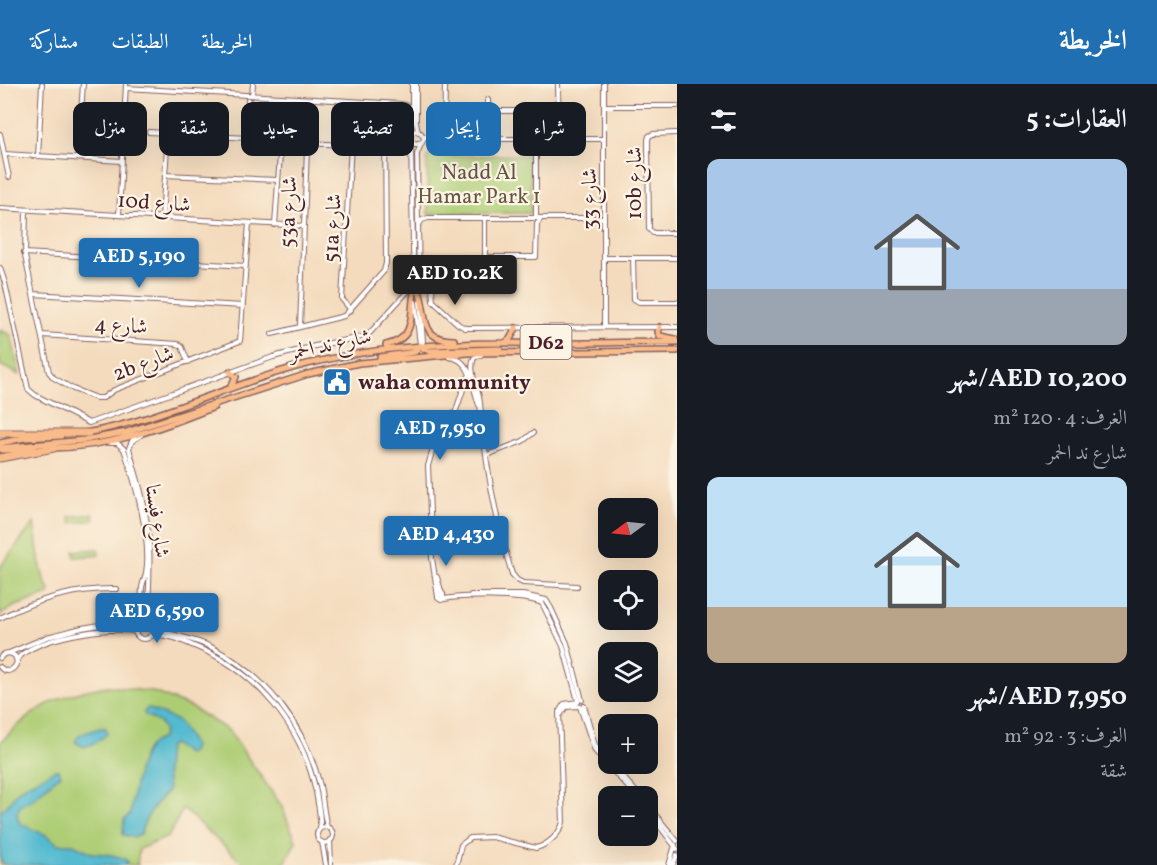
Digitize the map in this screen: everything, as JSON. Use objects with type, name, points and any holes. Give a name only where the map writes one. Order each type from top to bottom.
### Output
[{"type":"highway","points":[[0,433],[88,433]]},
{"type":"highway","points":[[0,452],[54,448]]},
{"type":"main road","points":[[416,291],[425,322],[432,334],[446,340],[485,342]]},
{"type":"main road","points":[[361,352],[396,343],[406,335],[411,324],[416,291]]},
{"type":"main road","points":[[660,327],[658,332],[660,336],[677,341]]},
{"type":"main road","points":[[507,328],[512,335]]},
{"type":"main road","points":[[504,343],[516,328]]},
{"type":"main road","points":[[531,328],[541,336],[564,342]]},
{"type":"main road","name":"شارع ند الحمر","points":[[0,441],[88,433],[148,418],[229,388],[300,366],[361,352],[420,345],[485,342],[677,341]]},
{"type":"main road","points":[[332,368],[412,352],[420,345],[429,351],[469,348],[574,352]]},
{"type":"main road","name":"شارع ند الحمر","points":[[0,452],[78,441],[154,425],[231,397],[332,368],[379,360],[503,352],[677,351]]},
{"type":"main road","points":[[229,388],[236,379],[230,372]]},
{"type":"main road","points":[[0,452],[95,445],[146,433],[190,417],[231,397]]},
{"type":"street","points":[[38,156],[42,84]]},
{"type":"street","points":[[78,158],[83,84]]},
{"type":"street","points":[[249,102],[253,84]]},
{"type":"street","points":[[412,102],[414,84]]},
{"type":"street","points":[[414,84],[416,121],[419,132],[424,136],[417,154],[416,291]]},
{"type":"street","points":[[444,102],[445,84]]},
{"type":"street","points":[[558,84],[558,102]]},
{"type":"street","name":"شارع 33","points":[[602,327],[604,84]]},
{"type":"street","points":[[118,215],[126,86],[364,102]]},
{"type":"street","points":[[408,102],[412,96]]},
{"type":"street","points":[[279,97],[279,102]]},
{"type":"street","points":[[604,106],[677,106]]},
{"type":"street","points":[[149,132],[159,133]]},
{"type":"street","points":[[414,133],[419,132]]},
{"type":"street","name":"10b شارع","points":[[677,133],[651,134],[648,138],[648,152],[649,229],[653,233],[677,233]]},
{"type":"street","points":[[0,134],[9,177]]},
{"type":"street","points":[[586,139],[604,139]]},
{"type":"street","points":[[414,144],[426,142]]},
{"type":"street","points":[[4,154],[122,161]]},
{"type":"street","points":[[162,218],[166,156]]},
{"type":"street","points":[[275,225],[280,156]]},
{"type":"street","name":"53a شارع","points":[[300,326],[306,156]]},
{"type":"street","name":"51a شارع","points":[[350,156],[342,299],[351,310]]},
{"type":"street","points":[[272,333],[342,317],[351,310],[384,271],[386,266],[385,156]]},
{"type":"street","points":[[411,156],[413,268],[423,341],[420,345]]},
{"type":"street","points":[[485,257],[536,257],[536,229],[539,218],[537,156]]},
{"type":"street","points":[[165,175],[278,180]]},
{"type":"street","name":"10d شارع","points":[[1,208],[303,226]]},
{"type":"street","points":[[418,208],[421,215],[428,218]]},
{"type":"street","points":[[26,210],[24,253],[42,335]]},
{"type":"street","points":[[418,226],[422,220],[428,218],[604,218]]},
{"type":"street","points":[[485,218],[485,279]]},
{"type":"street","points":[[529,218],[534,221],[536,229]]},
{"type":"street","points":[[33,294],[243,306],[249,223]]},
{"type":"street","points":[[24,253],[246,266]]},
{"type":"street","points":[[604,258],[677,258]]},
{"type":"street","points":[[633,258],[634,299],[639,303],[677,303]]},
{"type":"street","points":[[1,269],[28,389],[85,422],[93,423],[295,350],[369,334],[407,292],[413,268]]},
{"type":"street","points":[[432,288],[435,303],[460,326],[474,328],[677,327]]},
{"type":"street","name":"2b شارع","points":[[42,335],[48,370],[54,378],[75,390],[99,398],[114,390],[238,344],[242,335],[243,306]]},
{"type":"street","name":"شارع 4","points":[[42,335],[177,344],[182,347],[188,362]]},
{"type":"street","points":[[442,596],[431,547],[429,461],[432,452],[450,428],[476,356],[503,352]]},
{"type":"street","points":[[437,355],[459,359],[471,375],[480,408],[496,519],[513,576],[523,583],[577,586]]},
{"type":"street","name":"شارع فيستا","points":[[82,628],[126,621],[135,617],[140,610],[146,573],[144,529],[129,445],[146,433]]},
{"type":"street","points":[[487,455],[523,441],[533,433]]},
{"type":"street","name":"شارع فيستا","points":[[95,445],[116,443],[122,446],[133,471],[145,510],[150,549],[148,614],[151,625]]},
{"type":"street","points":[[0,618],[54,596],[87,590],[117,589]]},
{"type":"street","points":[[442,596],[523,595],[543,599],[551,608],[570,659],[580,704],[595,751],[628,786]]},
{"type":"street","points":[[442,596],[512,597],[538,600],[546,606],[570,659]]},
{"type":"street","points":[[0,658],[56,634],[82,628],[137,624],[144,621],[222,653],[249,672],[273,695],[293,722],[308,751],[319,782],[327,827],[333,834],[330,840],[332,865]]},
{"type":"street","points":[[136,632],[137,624]]},
{"type":"street","points":[[150,636],[151,625]]},
{"type":"street","points":[[0,666],[2,671],[13,670],[17,660],[25,652],[77,634],[113,630],[136,632],[142,638],[162,635],[220,658],[244,674],[272,701],[294,733],[307,761],[316,794],[321,828],[317,834],[322,842],[326,865]]},
{"type":"street","points":[[0,651],[15,656],[17,660]]},
{"type":"street","points":[[456,865],[461,845],[470,838],[492,837],[536,848],[542,847],[561,830],[563,818],[559,712],[561,706],[567,702],[580,704]]},
{"type":"street","points":[[580,704],[598,749]]},
{"type":"street","points":[[619,774],[630,786]]},
{"type":"street","points":[[658,820],[676,844],[671,865]]},
{"type":"street","points":[[658,823],[676,844]]},
{"type":"street","points":[[321,828],[327,827]]},
{"type":"street","points":[[322,842],[330,840]]},
{"type":"street","points":[[671,865],[677,855]]},
{"type":"green space","name":"Nadd Al Hamar Park 1","points":[[427,156],[531,156],[531,213],[428,214]]},
{"type":"green space","points":[[0,330],[11,335],[20,375],[0,365]]},
{"type":"green space","points":[[93,514],[94,520],[71,523],[70,517]]},
{"type":"green space","points":[[34,523],[41,568],[50,590],[49,594],[13,607],[0,615],[0,567]]},
{"type":"green space","points":[[98,549],[99,555],[75,557],[74,551]]},
{"type":"green space","points":[[108,686],[153,692],[191,707],[229,731],[281,805],[296,841],[285,863],[245,865],[183,809],[168,837],[139,849],[137,864],[139,865],[0,865],[0,743],[24,720],[48,704],[75,693]]},
{"type":"water","points":[[148,708],[178,721],[194,746],[192,752],[187,754],[172,744],[168,747],[166,772],[168,791],[151,811],[141,835],[134,837],[123,835],[124,820],[130,814],[137,775],[144,755],[148,747],[162,738],[164,730],[160,723],[145,715],[144,712]]},
{"type":"water","points":[[106,728],[107,734],[95,743],[84,747],[75,742],[79,735]]},
{"type":"water","points":[[54,770],[59,770],[61,775],[19,808],[17,816],[21,824],[46,835],[58,844],[73,844],[92,853],[123,858],[128,862],[124,865],[7,865],[0,860],[0,810],[8,805],[20,789]]},
{"type":"place","name":"waha community","points":[[337,382]]}]
